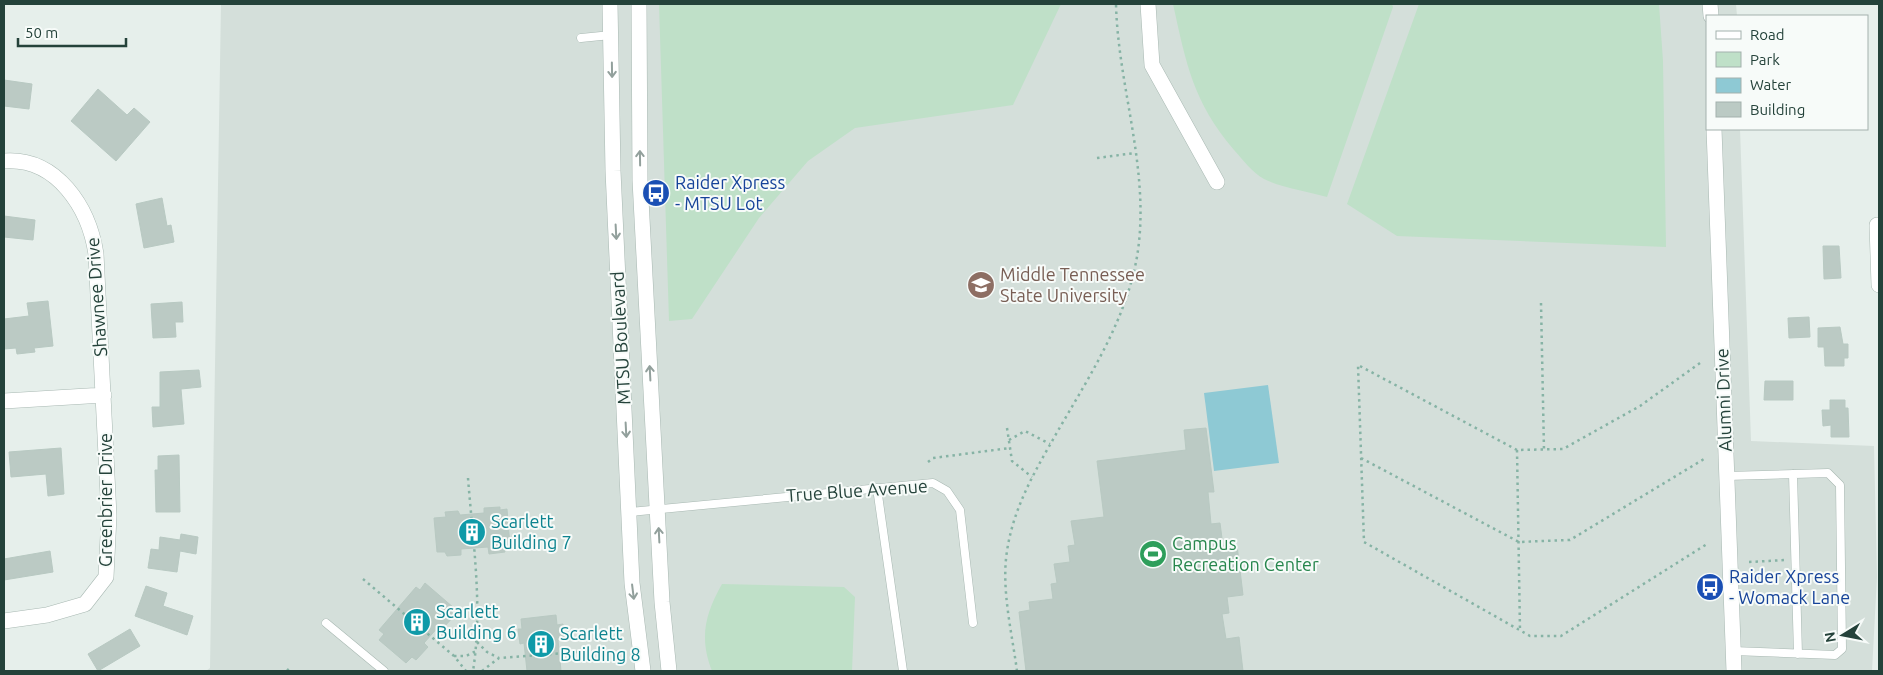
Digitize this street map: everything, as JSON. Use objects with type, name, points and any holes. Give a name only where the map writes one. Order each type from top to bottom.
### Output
[{"type":"street","name":"MTSU Boulevard","points":[[610,4],[613,171],[632,583],[643,671]]},
{"type":"street","name":"MTSU Boulevard","points":[[639,4],[640,180],[657,509],[669,671]]},
{"type":"street","points":[[1148,4],[1152,65],[1217,182]]},
{"type":"street","name":"Alumni Drive","points":[[1714,130],[1734,671]]},
{"type":"street","name":"Shawnee Drive","points":[[4,161],[30,163],[44,170],[63,184],[78,200],[86,214],[93,232],[96,254],[104,395]]},
{"type":"street","points":[[1877,225],[1879,285]]},
{"type":"street","points":[[4,401],[104,395]]},
{"type":"street","name":"Greenbrier Drive","points":[[4,621],[47,615],[85,604],[106,577],[109,516],[104,395]]},
{"type":"lane","points":[[581,38],[611,35]]},
{"type":"lane","points":[[1727,476],[1828,473],[1840,485],[1842,649],[1835,655],[1733,651]]},
{"type":"lane","points":[[1793,474],[1798,654]]},
{"type":"lane","name":"True Blue Avenue","points":[[630,512],[933,483],[946,491],[960,510],[973,623]]},
{"type":"lane","points":[[877,488],[903,671]]},
{"type":"lane","points":[[326,622],[384,671]]},
{"type":"path","points":[[1017,671],[1007,588],[1007,553],[1014,519],[1032,477],[1109,342],[1126,304],[1136,264],[1141,220],[1135,153],[1116,4]]},
{"type":"path","points":[[1097,158],[1135,153]]},
{"type":"path","points":[[1541,303],[1544,450]]},
{"type":"path","points":[[1700,363],[1640,406],[1564,449],[1544,450],[1517,450],[1358,365],[1364,542],[1530,636],[1561,636],[1707,544]]},
{"type":"path","points":[[1007,428],[1012,461],[1032,477]]},
{"type":"path","points":[[1009,440],[1025,430],[1050,444]]},
{"type":"path","points":[[928,462],[933,458],[1010,448]]},
{"type":"path","points":[[1517,450],[1520,631]]},
{"type":"path","points":[[1361,458],[1519,542],[1570,540],[1704,458]]},
{"type":"path","points":[[468,478],[478,594],[477,642],[473,671]]},
{"type":"path","points":[[1749,562],[1796,560]]},
{"type":"path","points":[[363,579],[454,656],[466,671]]},
{"type":"path","points":[[477,642],[486,652],[499,658],[605,650]]},
{"type":"path","points":[[454,656],[466,656],[476,651]]},
{"type":"path","points":[[482,671],[499,658]]},
{"type":"shaded area","name":"Middle Tennessee State University","points":[[221,4],[1736,4],[1737,15],[1706,15],[1706,130],[1740,130],[1751,441],[1874,446],[1877,577],[1872,671],[206,671],[210,668]]},
{"type":"green space","points":[[659,4],[1061,4],[1013,105],[855,128],[808,161],[759,218],[692,319],[669,321]]},
{"type":"green space","points":[[1173,4],[1392,4],[1393,7],[1327,197],[1264,179],[1234,150],[1220,132],[1200,98],[1187,63]]},
{"type":"green space","points":[[1419,4],[1659,4],[1663,61],[1666,247],[1397,236],[1347,204]]},
{"type":"green space","points":[[722,584],[844,587],[855,597],[852,671],[712,671],[706,648],[706,626],[711,606]]},
{"type":"water","points":[[1268,385],[1279,463],[1214,471],[1204,393]]},
{"type":"building","points":[[4,80],[32,84],[29,109],[4,106]]},
{"type":"building","points":[[98,89],[127,115],[134,108],[150,122],[116,161],[71,121]]},
{"type":"building","points":[[162,198],[167,226],[171,225],[174,242],[144,248],[136,204]]},
{"type":"building","points":[[4,216],[35,220],[33,240],[4,237]]},
{"type":"building","points":[[1823,246],[1839,246],[1841,278],[1824,279]]},
{"type":"building","points":[[48,301],[53,346],[34,348],[35,352],[17,354],[16,348],[4,349],[4,319],[29,316],[27,303]]},
{"type":"building","points":[[182,302],[183,322],[175,322],[176,337],[153,338],[151,304]]},
{"type":"building","points":[[1809,317],[1810,337],[1789,338],[1788,318]]},
{"type":"building","points":[[1840,327],[1843,344],[1848,344],[1848,358],[1844,358],[1844,366],[1825,366],[1824,347],[1818,347],[1818,328]]},
{"type":"building","points":[[199,370],[201,387],[181,389],[184,424],[153,427],[152,407],[160,407],[160,372]]},
{"type":"building","points":[[1765,381],[1793,381],[1793,400],[1764,400]]},
{"type":"building","points":[[1830,400],[1845,400],[1845,408],[1848,408],[1849,437],[1831,437],[1831,425],[1823,426],[1822,410],[1830,410]]},
{"type":"building","name":"Campus Recreation Center","points":[[1206,428],[1214,492],[1208,492],[1211,524],[1220,523],[1223,546],[1237,545],[1243,595],[1227,597],[1229,613],[1222,614],[1226,639],[1239,637],[1243,671],[1026,671],[1019,612],[1030,610],[1029,602],[1053,599],[1051,584],[1057,583],[1054,564],[1070,562],[1068,546],[1075,545],[1071,521],[1104,517],[1097,461],[1186,450],[1184,430]]},
{"type":"building","points":[[61,448],[64,494],[48,496],[46,474],[11,477],[9,452]]},
{"type":"building","points":[[179,455],[180,512],[156,512],[155,470],[158,470],[158,456]]},
{"type":"building","name":"Scarlett Building 7","points":[[500,507],[500,510],[507,509],[510,546],[504,547],[505,552],[489,554],[488,547],[461,549],[461,555],[447,556],[445,552],[437,552],[434,518],[446,517],[445,512],[458,511],[460,515],[484,513],[484,508]]},
{"type":"building","points":[[181,534],[198,537],[196,554],[180,551],[177,572],[148,568],[151,549],[159,550],[160,537],[180,540]]},
{"type":"building","points":[[50,551],[53,572],[4,580],[4,559]]},
{"type":"building","name":"Scarlett Building 6","points":[[425,583],[454,608],[450,611],[455,615],[443,628],[440,625],[424,643],[428,647],[416,660],[412,657],[406,663],[379,640],[384,634],[379,630],[416,587],[420,590]]},
{"type":"building","points":[[146,586],[167,593],[163,606],[193,616],[187,635],[135,616]]},
{"type":"building","name":"Scarlett Building 8","points":[[556,615],[557,625],[563,624],[564,639],[558,640],[561,671],[527,671],[524,643],[520,644],[518,629],[522,629],[521,619]]},
{"type":"building","points":[[130,629],[140,646],[98,671],[88,654]]},
{"type":"place","name":"Raider Xpress - MTSU Lot","points":[[656,193]]},
{"type":"place","name":"Middle Tennessee State University","points":[[981,285]]},
{"type":"place","name":"Scarlett Building 7","points":[[472,532]]},
{"type":"place","name":"Campus Recreation Center","points":[[1153,554]]},
{"type":"place","name":"Raider Xpress - Womack Lane","points":[[1710,587]]},
{"type":"place","name":"Scarlett Building 6","points":[[417,622]]},
{"type":"place","name":"Scarlett Building 8","points":[[541,644]]}]
